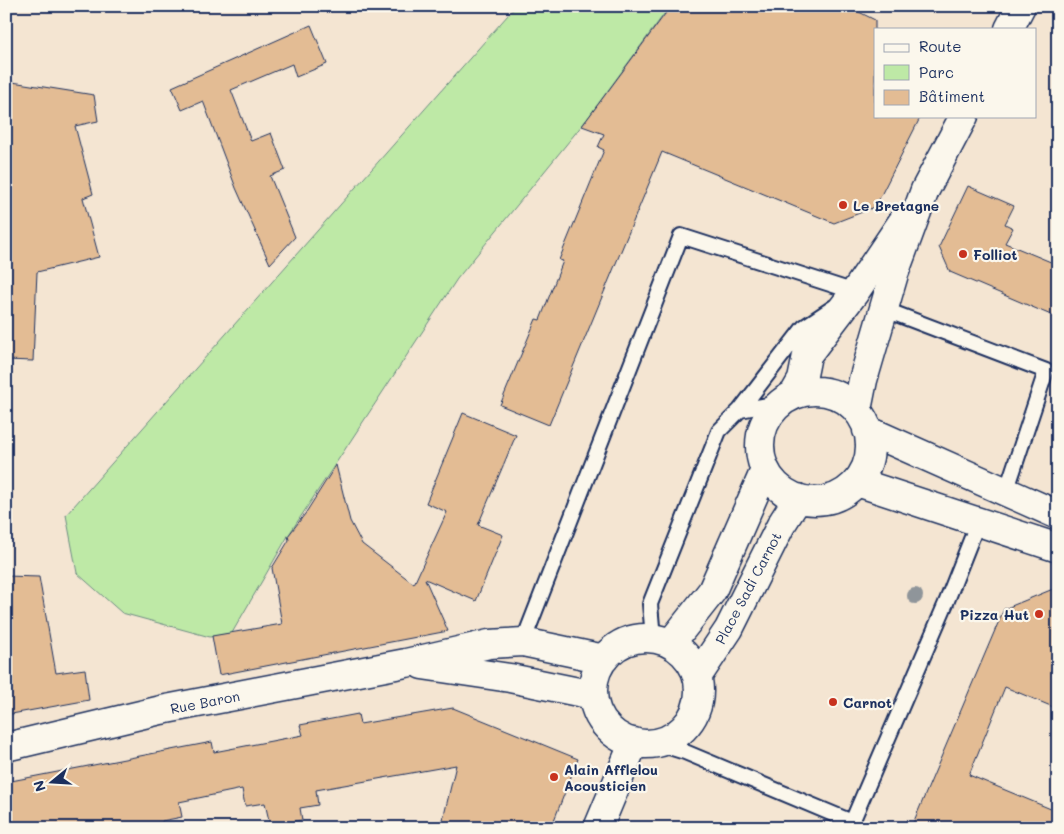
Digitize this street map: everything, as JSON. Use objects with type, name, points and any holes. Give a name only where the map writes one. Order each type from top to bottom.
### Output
[{"type":"main road","points":[[1010,28],[1021,6]]},
{"type":"main road","points":[[887,265],[886,310],[863,380],[862,420],[870,448],[866,466],[856,482],[844,492],[829,499],[814,501],[798,498],[784,492],[773,482],[765,470],[760,452],[760,434],[767,417],[802,380],[807,355],[855,292],[887,265],[963,118]]},
{"type":"main road","points":[[786,399],[811,390],[828,392],[844,398],[862,420],[1006,492],[1058,515]]},
{"type":"main road","points":[[662,641],[712,592],[765,470]]},
{"type":"main road","points":[[856,482],[1058,548]]},
{"type":"main road","name":"Place Sadi Carnot","points":[[698,677],[729,629],[781,525],[798,498]]},
{"type":"main road","points":[[639,638],[662,641],[682,652],[692,664],[698,677],[699,695],[695,712],[686,726],[673,737],[645,743],[619,736],[606,725],[597,711],[593,695],[595,676],[604,658],[614,648],[639,638]]},
{"type":"main road","name":"Rue Baron","points":[[6,747],[161,710],[406,663],[489,644],[523,642],[604,658]]},
{"type":"main road","name":"Rue Baron","points":[[406,663],[510,678],[593,695]]},
{"type":"main road","points":[[598,828],[645,743]]},
{"type":"lane","points":[[523,642],[681,236],[855,292]]},
{"type":"lane","points":[[662,641],[650,604],[719,432],[740,410],[804,328],[855,292]]},
{"type":"lane","points":[[886,310],[1046,371],[1006,492]]},
{"type":"lane","points":[[740,410],[786,399]]},
{"type":"lane","points":[[645,743],[685,752],[852,822],[946,603],[978,522]]},
{"type":"green space","points":[[516,6],[670,6],[587,119],[457,279],[288,536],[232,633],[210,637],[122,613],[77,573],[66,515]]},
{"type":"building","points":[[671,6],[847,6],[875,20],[874,118],[920,118],[875,207],[834,223],[662,152],[549,425],[500,405],[536,319],[540,320],[563,261],[559,260],[604,150],[598,147],[604,134],[582,126]]},
{"type":"building","points":[[311,25],[327,64],[296,77],[292,64],[231,90],[251,141],[271,133],[285,170],[270,176],[295,237],[270,264],[236,188],[203,101],[182,110],[172,87]]},
{"type":"building","points":[[6,81],[94,95],[98,121],[75,126],[93,194],[83,198],[99,257],[37,272],[33,361],[6,360]]},
{"type":"building","points":[[968,186],[1014,206],[1005,224],[1013,228],[1005,243],[1058,265],[1058,318],[950,272],[939,247]]},
{"type":"building","points":[[463,413],[516,435],[478,525],[503,535],[476,601],[425,579],[448,631],[219,675],[212,636],[282,624],[272,568],[289,540],[288,536],[305,514],[336,465],[350,521],[362,544],[414,584],[447,512],[426,503]]},
{"type":"building","points":[[6,576],[39,577],[56,673],[85,669],[89,700],[6,715]]},
{"type":"building","points":[[1058,587],[1058,653],[1051,671],[1058,673],[1058,709],[1005,687],[969,775],[1058,812],[1058,828],[911,828],[1004,609]]},
{"type":"building","points":[[453,708],[578,759],[551,828],[441,828],[456,765],[316,790],[318,805],[300,808],[302,820],[270,825],[265,803],[245,806],[242,789],[179,802],[182,817],[162,821],[163,828],[6,828],[6,782],[212,742],[214,752],[303,735],[300,725],[358,714],[360,724]]},
{"type":"place","name":"Le Bretagne","points":[[843,205]]},
{"type":"place","name":"Folliot","points":[[963,254]]},
{"type":"place","name":"Pizza Hut","points":[[1039,614]]},
{"type":"place","name":"Carnot","points":[[833,702]]},
{"type":"place","name":"Alain Afflelou Acousticien","points":[[554,777]]}]
